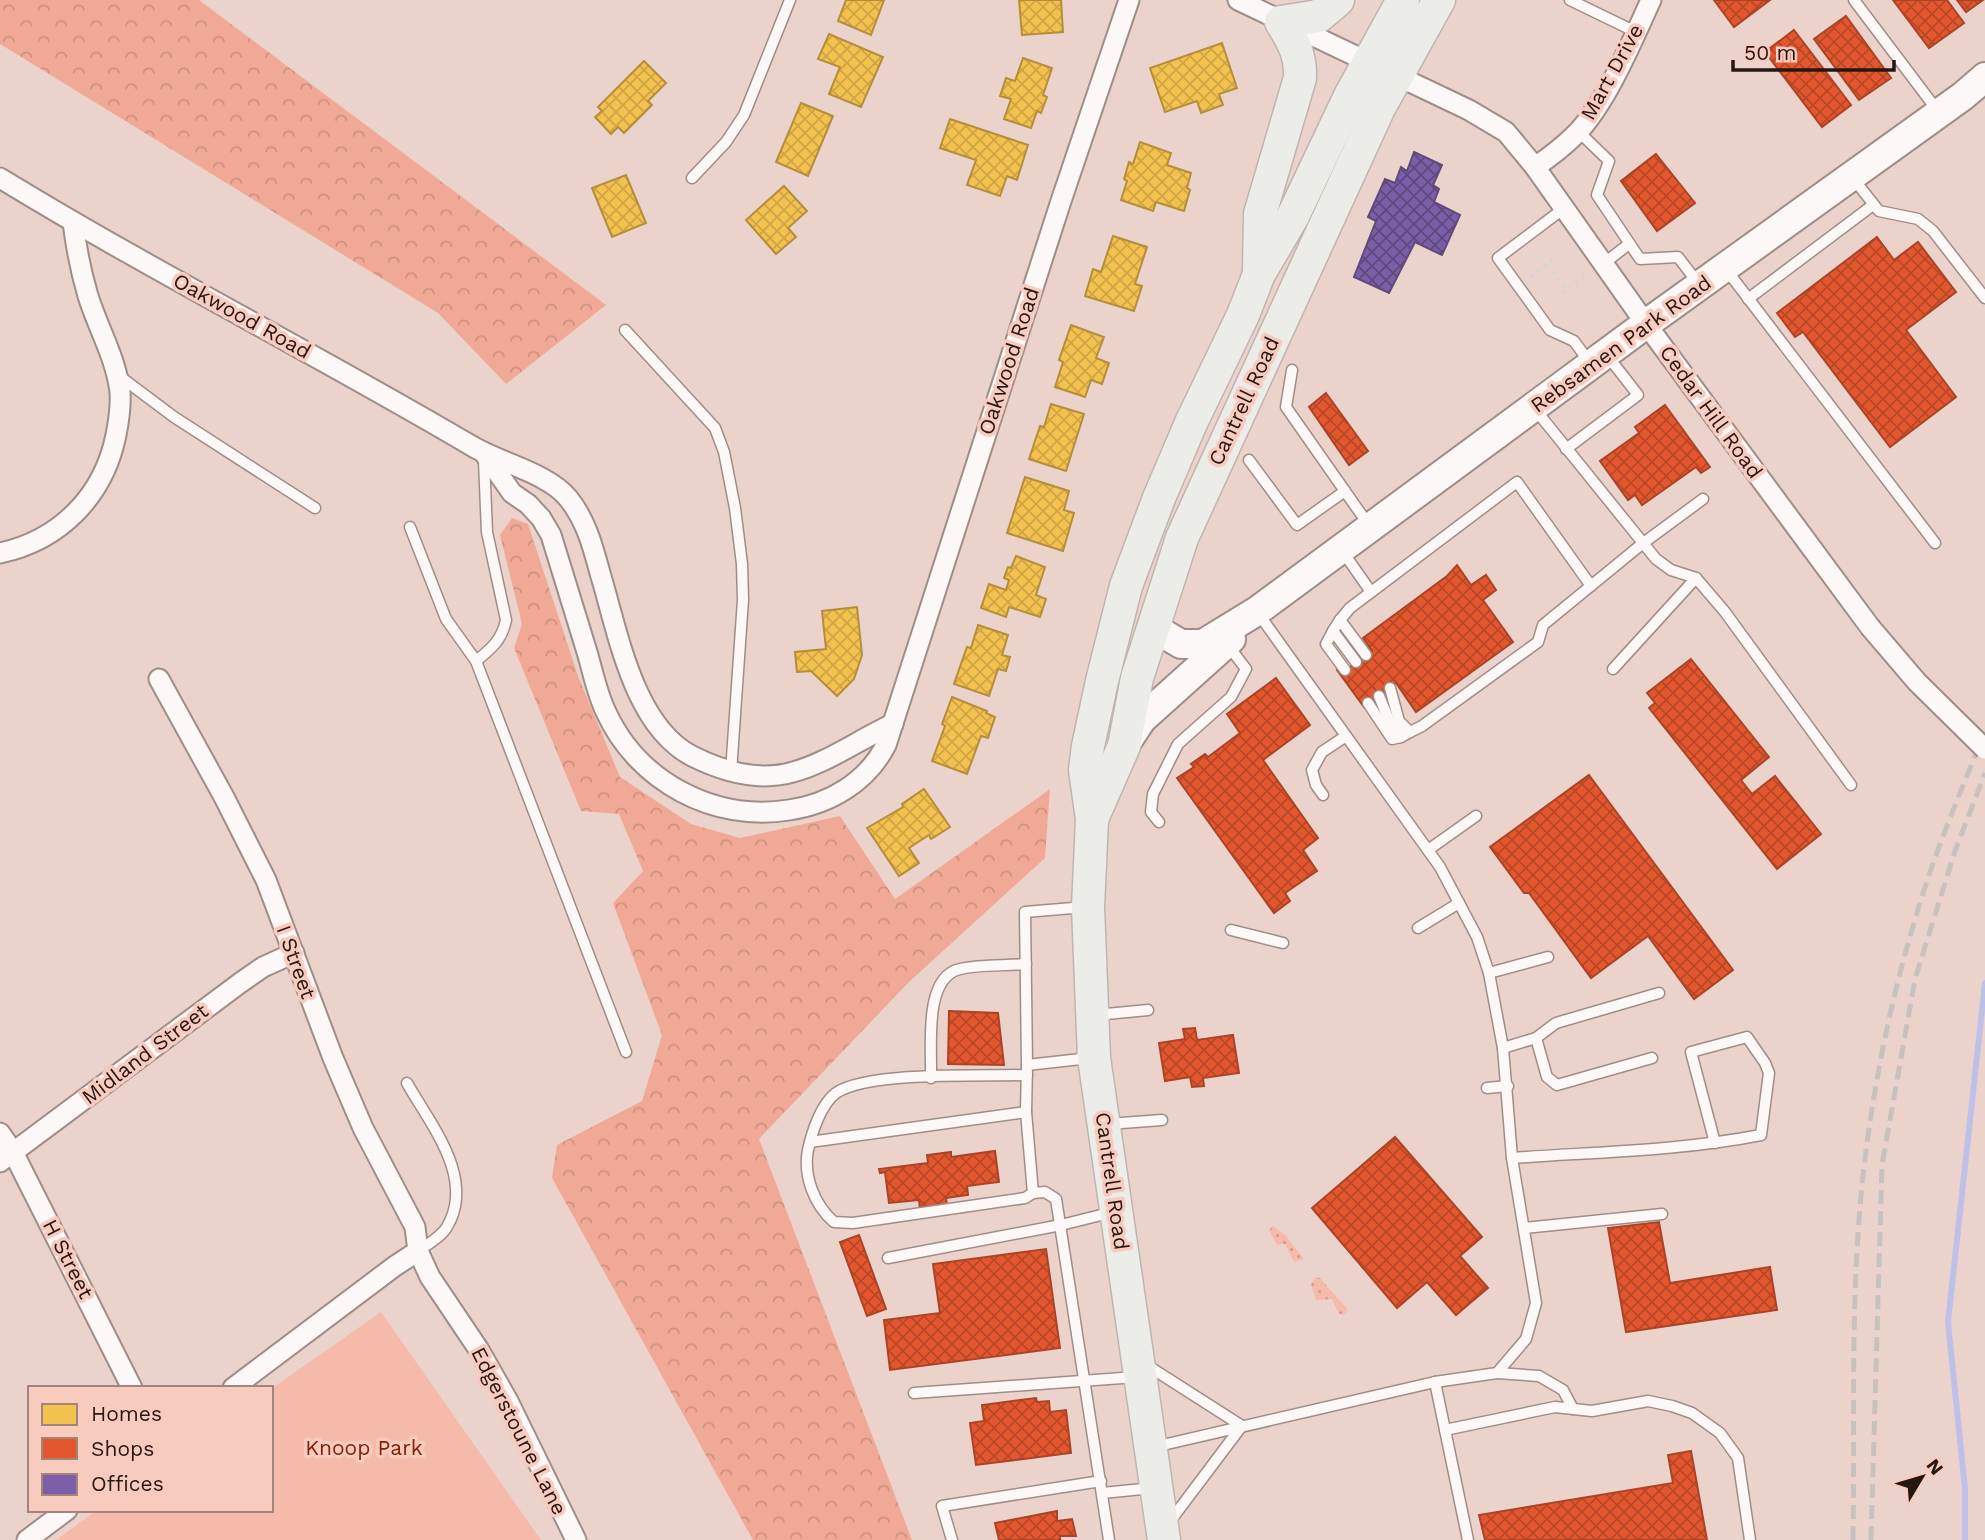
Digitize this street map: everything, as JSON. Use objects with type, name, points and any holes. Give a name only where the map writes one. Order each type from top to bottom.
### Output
[{"type":"main road","points":[[1259,274],[1260,214],[1300,78],[1301,62],[1297,48],[1281,22],[1319,16],[1338,0]]},
{"type":"main road","name":"Cantrell Road","points":[[1163,1536],[1094,1058],[1088,907],[1092,819],[1085,770],[1088,746],[1126,586],[1143,536],[1259,274],[1293,216],[1350,96],[1403,0]]},
{"type":"main road","name":"Cantrell Road","points":[[1092,819],[1124,746],[1137,678],[1182,538],[1373,121],[1439,0]]},
{"type":"street","name":"Oakwood Road","points":[[484,453],[512,493],[528,504],[541,518],[551,535],[605,710],[629,749],[643,764],[671,787],[694,799],[719,807],[759,813],[799,808],[824,801],[847,789],[867,774],[881,755],[893,724],[1052,227],[1129,0]]},
{"type":"street","name":"Cedar Hill Road","points":[[1238,0],[1398,75],[1469,110],[1506,132],[1535,167],[1602,264],[1870,626],[1917,682],[1985,749]]},
{"type":"street","name":"Mart Drive","points":[[1535,167],[1578,131],[1617,72],[1651,0]]},
{"type":"street","name":"Rebsamen Park Road","points":[[1152,627],[1181,644],[1203,644],[1257,611],[1646,324],[1940,113],[1985,77]]},
{"type":"street","name":"Oakwood Road","points":[[0,178],[73,222],[396,401],[484,453],[542,479],[568,497],[591,542],[636,685],[653,720],[668,738],[687,753],[730,772],[749,775],[793,772],[893,724]]},
{"type":"street","points":[[0,553],[28,545],[75,514],[88,501],[102,479],[112,453],[120,412],[116,373],[88,297],[76,250],[73,222]]},
{"type":"street","name":"Rebsamen Park Road","points":[[1124,746],[1142,719],[1227,643],[1257,611]]},
{"type":"street","name":"I Street","points":[[159,679],[266,880],[304,986],[363,1128],[415,1227],[418,1251]]},
{"type":"street","name":"Midland Street","points":[[6,1157],[240,983],[263,967],[294,953]]},
{"type":"street","name":"H Street","points":[[0,1133],[6,1157],[131,1386]]},
{"type":"street","points":[[236,1386],[418,1251]]},
{"type":"street","name":"Edgerstoune Lane","points":[[418,1251],[430,1277],[479,1350],[508,1401],[576,1540]]},
{"type":"street","points":[[27,1540],[64,1512]]},
{"type":"lane","points":[[692,178],[726,142],[744,116],[790,0]]},
{"type":"lane","points":[[1570,0],[1636,32]]},
{"type":"lane","points":[[1854,0],[1940,113]]},
{"type":"lane","points":[[1578,131],[1609,161],[1597,195],[1640,259],[1678,257],[1701,287]]},
{"type":"lane","points":[[1851,177],[1879,211],[1918,219],[1933,231],[1985,298]]},
{"type":"lane","points":[[1748,299],[1873,205]]},
{"type":"lane","points":[[1563,209],[1498,258],[1550,330],[1574,341],[1599,359],[1638,395],[1566,449]]},
{"type":"lane","points":[[1602,264],[1629,244]]},
{"type":"lane","points":[[1724,268],[1934,543]]},
{"type":"lane","points":[[625,330],[715,428],[724,452],[735,508],[742,564],[743,600],[730,772]]},
{"type":"lane","points":[[1292,370],[1286,407],[1371,527]]},
{"type":"lane","points":[[116,373],[173,417],[314,508]]},
{"type":"lane","points":[[1534,407],[1642,544],[1656,559],[1671,569],[1696,578],[1725,612],[1851,785]]},
{"type":"lane","points":[[476,661],[496,645],[506,620],[487,532],[484,453]]},
{"type":"lane","points":[[1249,460],[1297,525],[1345,491]]},
{"type":"lane","points":[[1345,670],[1326,643],[1350,608],[1517,481],[1591,586]]},
{"type":"lane","points":[[1368,703],[1392,739],[1422,726],[1538,642],[1543,625],[1642,544],[1703,499]]},
{"type":"lane","points":[[410,527],[446,619],[476,661],[626,1052]]},
{"type":"lane","points":[[1341,549],[1371,592]]},
{"type":"lane","points":[[1613,669],[1696,578]]},
{"type":"lane","points":[[1257,611],[1440,867],[1477,937],[1489,973],[1508,1086],[1512,1158],[1536,1303],[1526,1339],[1497,1373]]},
{"type":"lane","points":[[1340,620],[1366,655]]},
{"type":"lane","points":[[1333,631],[1356,662]]},
{"type":"lane","points":[[1159,822],[1151,812],[1153,794],[1178,744],[1231,697],[1246,669],[1227,643]]},
{"type":"lane","points":[[1390,688],[1399,721],[1406,734]]},
{"type":"lane","points":[[1378,696],[1391,725],[1406,734]]},
{"type":"lane","points":[[1323,795],[1316,785],[1312,770],[1322,752],[1346,736]]},
{"type":"lane","points":[[1428,850],[1476,816]]},
{"type":"lane","points":[[1418,928],[1459,903]]},
{"type":"lane","points":[[1033,1193],[1026,1112],[1025,912],[1088,907]]},
{"type":"lane","points":[[1231,930],[1283,943]]},
{"type":"lane","points":[[1489,973],[1548,957]]},
{"type":"lane","points":[[931,1078],[935,991],[944,978],[960,969],[1026,964]]},
{"type":"lane","points":[[1503,1048],[1536,1038],[1556,1023],[1659,993]]},
{"type":"lane","points":[[1092,1015],[1148,1010]]},
{"type":"lane","points":[[1512,1158],[1676,1148],[1715,1143],[1761,1135],[1769,1073],[1747,1037],[1691,1052],[1715,1143]]},
{"type":"lane","points":[[1536,1038],[1547,1077],[1557,1085],[1652,1058]]},
{"type":"lane","points":[[1094,1058],[1027,1070],[863,1082],[845,1088],[834,1095],[822,1112],[805,1164],[808,1179],[821,1207],[834,1222],[853,1223],[1012,1200],[1025,1198],[1033,1193],[1045,1192],[1056,1199],[1109,1540]]},
{"type":"lane","points":[[407,1083],[451,1161],[456,1186],[454,1209],[447,1228],[418,1251]]},
{"type":"lane","points":[[1487,1088],[1508,1086]]},
{"type":"lane","points":[[810,1142],[1026,1112]]},
{"type":"lane","points":[[1104,1124],[1162,1120]]},
{"type":"lane","points":[[888,1258],[1061,1225],[1116,1211]]},
{"type":"lane","points":[[1524,1228],[1662,1214]]},
{"type":"lane","points":[[914,1393],[1083,1379],[1139,1368],[1242,1426]]},
{"type":"lane","points":[[1150,1448],[1435,1382],[1497,1373],[1539,1376],[1563,1390],[1573,1409]]},
{"type":"lane","points":[[1435,1382],[1468,1540]]},
{"type":"lane","points":[[1445,1430],[1555,1407],[1592,1411],[1648,1401],[1692,1413],[1720,1433],[1738,1458],[1750,1540]]},
{"type":"lane","points":[[1163,1536],[1242,1426]]},
{"type":"lane","points":[[951,1540],[942,1506],[1101,1480]]},
{"type":"lane","points":[[1102,1493],[1157,1487]]},
{"type":"path","points":[[1518,285],[1553,259]]},
{"type":"path","points":[[1547,264],[1567,290]]},
{"type":"path","points":[[1562,294],[1602,264]]},
{"type":"green space","points":[[0,0],[199,0],[606,305],[506,384],[438,313],[0,44]]},
{"type":"green space","points":[[512,518],[528,524],[578,676],[620,777],[691,824],[740,838],[840,816],[895,899],[1050,789],[1045,858],[909,982],[759,1139],[912,1540],[753,1540],[552,1178],[557,1145],[642,1101],[662,1035],[613,903],[643,871],[619,814],[581,811],[514,648],[522,624],[500,535]]},
{"type":"green space","points":[[1273,1226],[1285,1235],[1304,1259],[1294,1262],[1285,1244],[1277,1245],[1269,1230]]},
{"type":"green space","points":[[1316,1277],[1320,1278],[1348,1310],[1343,1315],[1339,1314],[1332,1299],[1316,1300],[1311,1284]]},
{"type":"green space","name":"Knoop Park","points":[[381,1312],[541,1540],[56,1540],[94,1512],[273,1512],[273,1388]]},
{"type":"building: Homes","points":[[846,0],[884,0],[871,35],[838,21]]},
{"type":"building: Homes","points":[[1019,0],[1061,0],[1063,32],[1022,35]]},
{"type":"building: Homes","points":[[829,34],[883,57],[861,107],[829,94],[840,67],[818,59]]},
{"type":"building: Homes","points":[[1222,43],[1237,88],[1219,94],[1223,105],[1201,113],[1197,101],[1165,112],[1150,68]]},
{"type":"building: Homes","points":[[1023,58],[1052,68],[1043,95],[1047,97],[1041,113],[1037,111],[1031,128],[1004,119],[1011,99],[1000,96],[1006,78],[1015,81]]},
{"type":"building: Homes","points":[[644,61],[666,83],[648,101],[652,105],[624,133],[618,127],[611,134],[595,117],[602,111],[598,107]]},
{"type":"building: Homes","points":[[801,103],[833,116],[808,176],[776,162]]},
{"type":"building: Homes","points":[[950,119],[1028,145],[1017,180],[1007,176],[1000,196],[967,185],[976,160],[940,148]]},
{"type":"building: Homes","points":[[1140,142],[1171,153],[1167,165],[1191,173],[1184,211],[1156,202],[1153,211],[1121,200],[1129,162],[1133,164]]},
{"type":"building: Homes","points":[[626,175],[646,223],[612,237],[592,188]]},
{"type":"building: Homes","points":[[784,186],[807,211],[788,228],[796,237],[776,254],[746,220]]},
{"type":"building: Homes","points":[[1113,236],[1147,247],[1135,284],[1142,286],[1134,311],[1085,296],[1093,269],[1101,272]]},
{"type":"building: Homes","points":[[1071,325],[1104,337],[1096,358],[1109,363],[1102,384],[1091,380],[1085,397],[1055,387],[1063,362],[1059,360]]},
{"type":"building: Homes","points":[[1051,404],[1084,414],[1066,471],[1029,459]]},
{"type":"building: Homes","points":[[1025,477],[1069,491],[1064,510],[1074,513],[1063,551],[1007,533]]},
{"type":"building: Homes","points":[[1016,556],[1045,567],[1036,595],[1046,599],[1040,617],[1009,607],[1006,617],[981,608],[989,584],[1006,590],[1009,580],[1004,578]]},
{"type":"building: Homes","points":[[857,607],[862,655],[854,679],[837,696],[811,671],[797,672],[795,652],[826,649],[822,611]]},
{"type":"building: Homes","points":[[978,625],[1008,635],[1002,655],[1010,657],[1006,671],[998,669],[989,696],[954,684],[967,647],[971,648]]},
{"type":"building: Homes","points":[[952,697],[995,717],[988,738],[981,736],[967,774],[932,761]]},
{"type":"building: Homes","points":[[924,789],[950,827],[931,839],[929,835],[909,848],[919,863],[899,876],[867,828],[903,807],[902,804]]},
{"type":"building: Shops","points":[[1714,0],[1770,0],[1734,27]]},
{"type":"building: Shops","points":[[1893,0],[1947,0],[1964,23],[1929,48]]},
{"type":"building: Shops","points":[[1957,0],[1983,0],[1966,12]]},
{"type":"building: Shops","points":[[1846,16],[1891,78],[1859,100],[1814,39]]},
{"type":"building: Shops","points":[[1794,30],[1851,105],[1822,127],[1765,52]]},
{"type":"building: Shops","points":[[1656,154],[1695,203],[1657,231],[1621,181]]},
{"type":"building: Shops","points":[[1877,237],[1894,260],[1918,242],[1956,292],[1906,330],[1956,397],[1890,447],[1803,332],[1795,337],[1777,313]]},
{"type":"building: Shops","points":[[1326,393],[1368,451],[1349,465],[1309,407]]},
{"type":"building: Shops","points":[[1665,405],[1710,467],[1701,473],[1696,467],[1642,505],[1635,495],[1628,500],[1600,461],[1639,433],[1635,427]]},
{"type":"building: Shops","points":[[1457,565],[1471,585],[1486,575],[1496,590],[1483,600],[1513,642],[1416,712],[1396,683],[1364,707],[1337,670],[1341,667],[1344,671],[1372,651],[1363,638],[1447,576]]},
{"type":"building: Shops","points":[[1691,659],[1769,757],[1741,780],[1752,794],[1775,776],[1821,834],[1777,869],[1649,708],[1655,703],[1647,693]]},
{"type":"building: Shops","points":[[1276,678],[1310,725],[1263,760],[1318,838],[1303,850],[1317,871],[1285,893],[1290,901],[1274,913],[1177,778],[1194,767],[1191,764],[1205,754],[1208,757],[1240,733],[1227,714]]},
{"type":"building: Shops","points":[[1589,775],[1733,970],[1694,999],[1648,936],[1591,978],[1529,893],[1524,893],[1490,847]]},
{"type":"building: Shops","points":[[949,1011],[998,1013],[1004,1065],[948,1064]]},
{"type":"building: Shops","points":[[1195,1028],[1197,1040],[1233,1035],[1239,1073],[1203,1078],[1204,1086],[1192,1087],[1190,1077],[1165,1081],[1159,1043],[1185,1039],[1183,1029]]},
{"type":"building: Shops","points":[[1395,1137],[1482,1237],[1460,1256],[1488,1288],[1456,1315],[1427,1282],[1397,1308],[1312,1208]]},
{"type":"building: Shops","points":[[995,1151],[999,1182],[967,1186],[968,1195],[946,1198],[947,1206],[920,1210],[919,1200],[889,1203],[885,1172],[880,1173],[879,1169],[928,1163],[927,1155],[951,1152],[951,1157]]},
{"type":"building: Shops","points":[[1659,1222],[1670,1283],[1770,1267],[1777,1310],[1626,1332],[1608,1228]]},
{"type":"building: Shops","points":[[859,1235],[886,1309],[867,1316],[840,1242]]},
{"type":"building: Shops","points":[[1046,1249],[1060,1348],[890,1370],[884,1320],[940,1313],[933,1264]]},
{"type":"building: Shops","points":[[1036,1398],[1037,1402],[1049,1401],[1050,1412],[1066,1410],[1071,1453],[976,1465],[970,1423],[984,1421],[982,1405]]},
{"type":"building: Shops","points":[[1691,1451],[1707,1540],[1485,1540],[1479,1515],[1673,1483],[1668,1455]]},
{"type":"building: Shops","points":[[1057,1511],[1057,1521],[1072,1519],[1076,1536],[1060,1536],[1060,1540],[999,1540],[995,1523]]},
{"type":"building: Offices","points":[[1414,152],[1442,165],[1433,185],[1439,189],[1434,202],[1460,215],[1442,255],[1415,242],[1389,293],[1354,277],[1376,221],[1368,217],[1385,179],[1395,183],[1401,167],[1407,171]]},
{"type":"waterway","points":[[1965,1540],[1965,1489],[1948,1322],[1985,983]]},
{"type":"railway","points":[[1853,1540],[1855,1291],[1861,1192],[1872,1107],[1894,997],[1913,926],[1936,855],[1985,732]]},
{"type":"railway","points":[[1871,1540],[1882,1165],[1915,979],[1955,851],[1985,773]]}]
